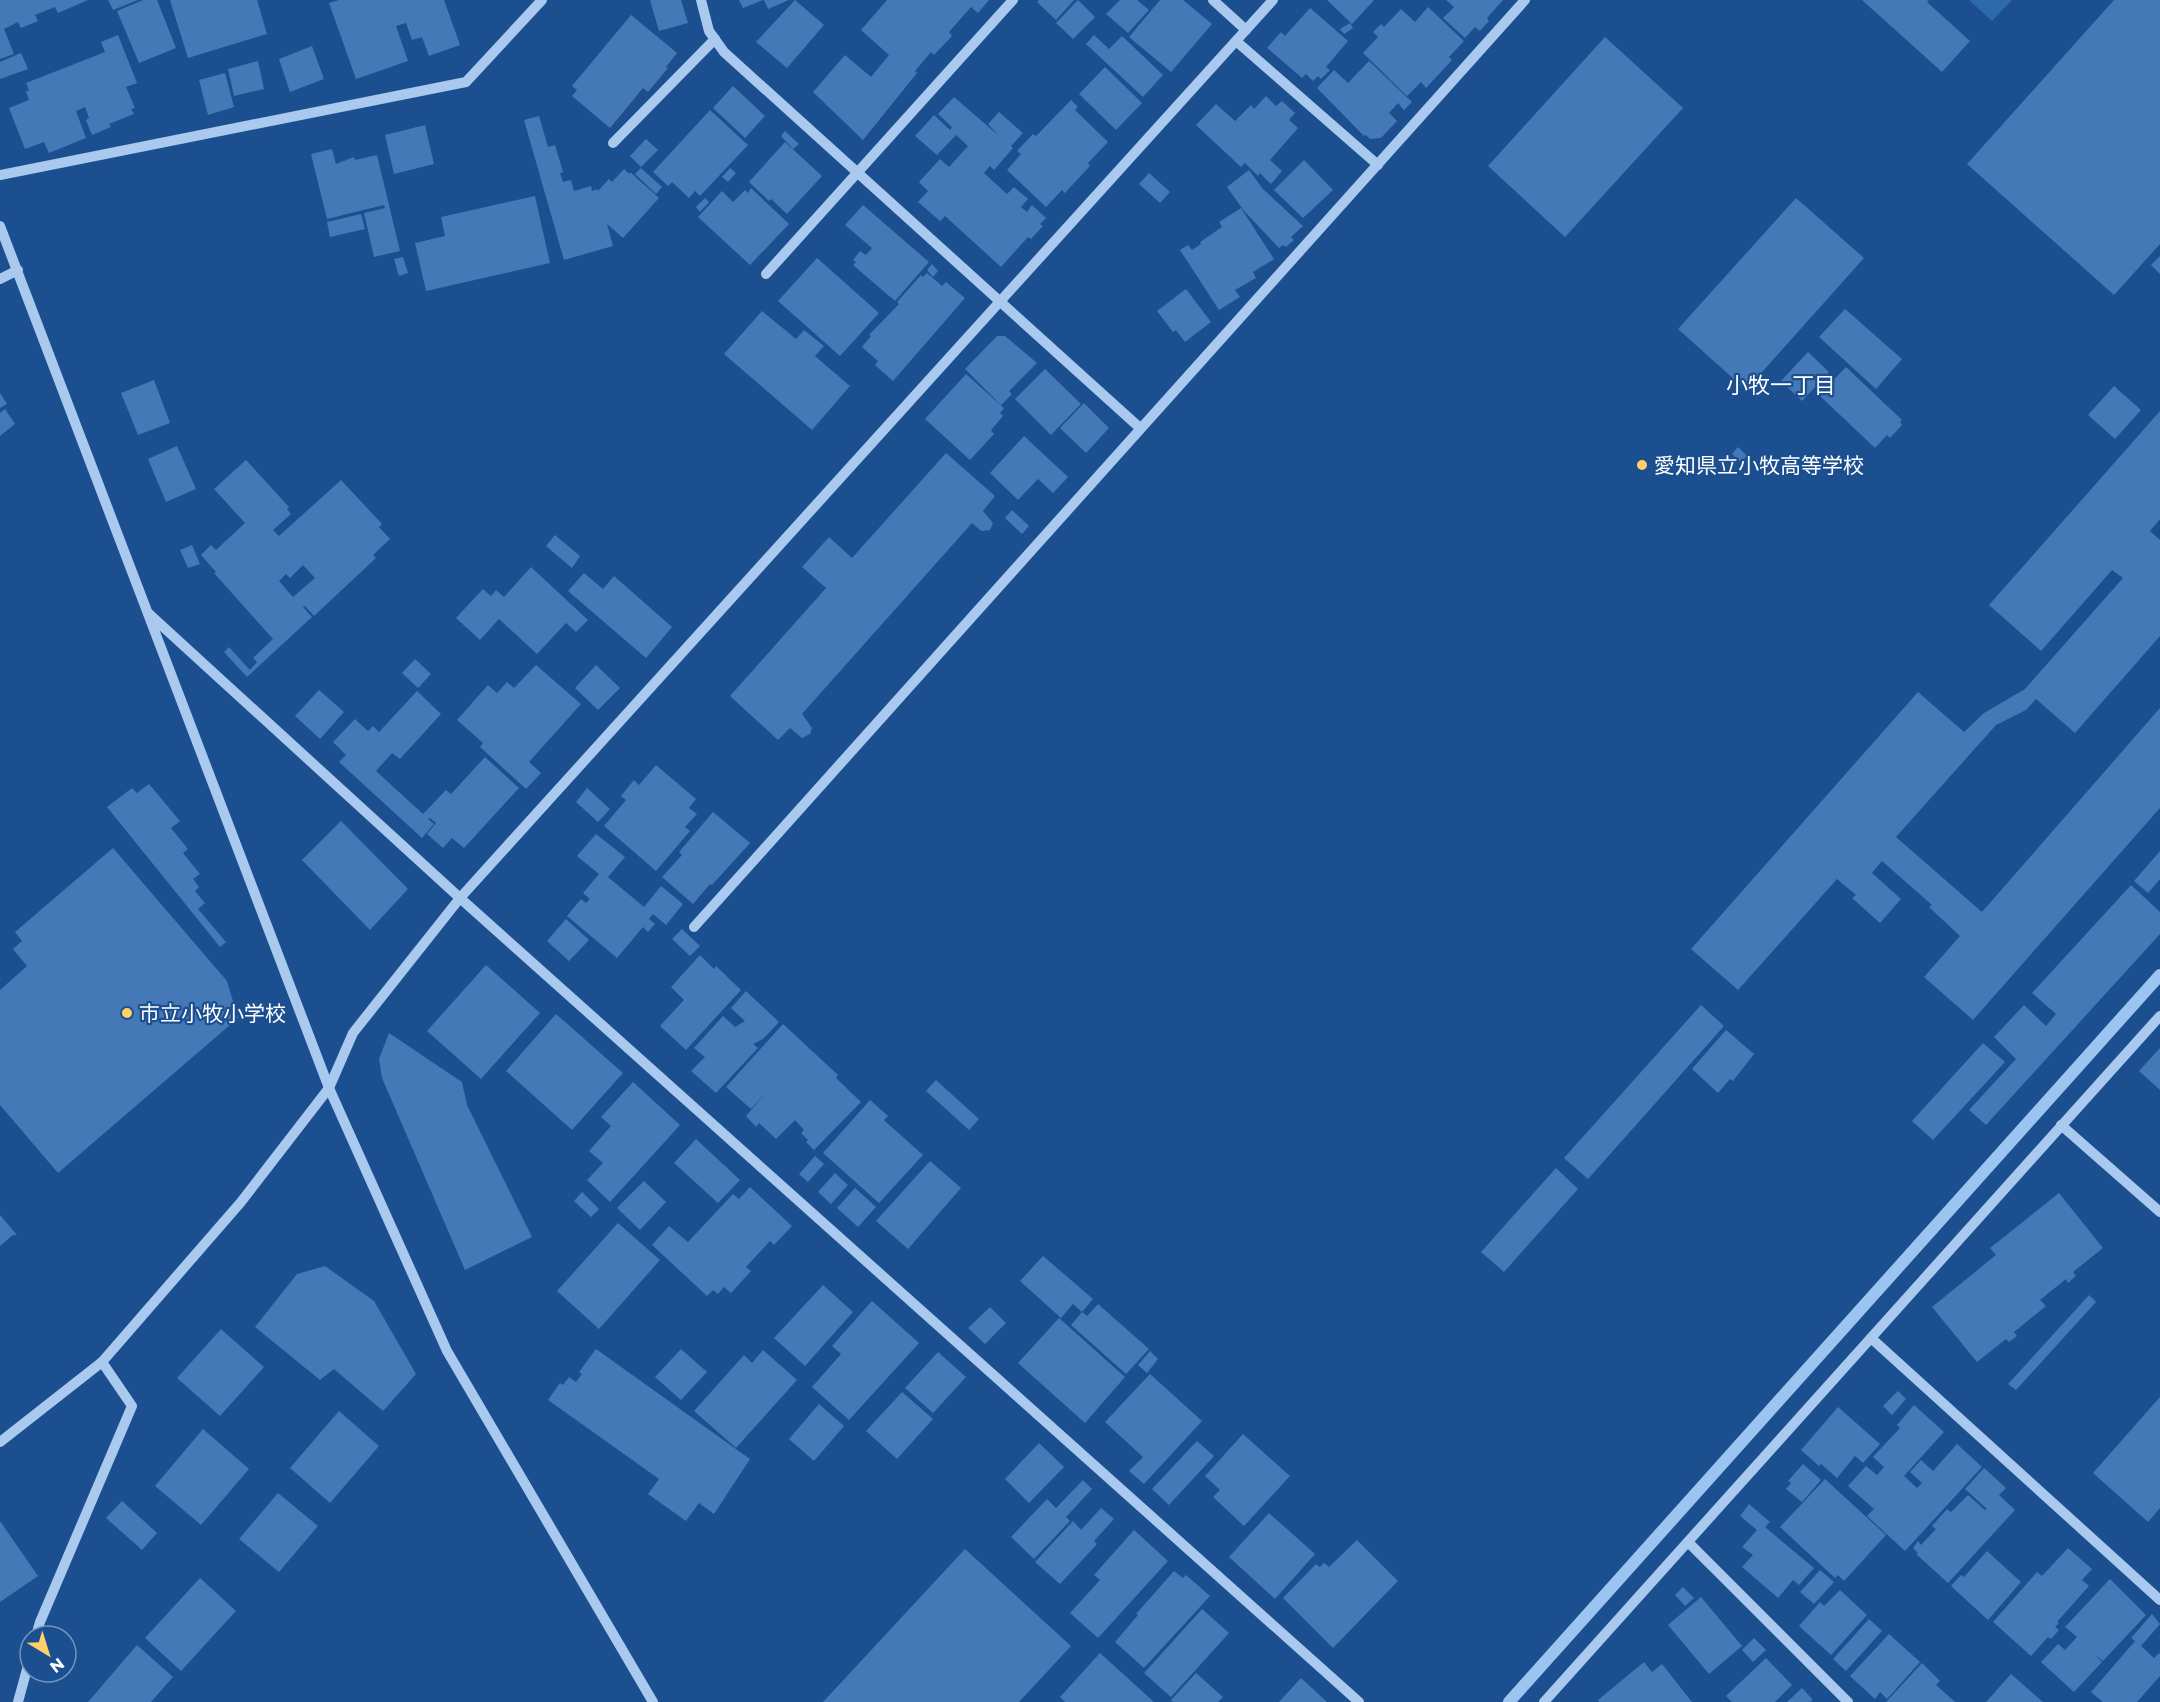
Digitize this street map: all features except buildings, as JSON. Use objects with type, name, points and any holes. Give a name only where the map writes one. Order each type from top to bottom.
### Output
[{"type":"street","points":[[0,175],[466,82],[542,0]]},
{"type":"street","points":[[701,0],[709,31],[724,52],[1140,428]]},
{"type":"street","points":[[766,274],[1013,0]]},
{"type":"street","points":[[1213,0],[1246,30]]},
{"type":"street","points":[[0,1442],[102,1362],[242,1202],[329,1088],[353,1033],[459,898],[1273,0]]},
{"type":"street","points":[[694,927],[1525,0]]},
{"type":"street","points":[[613,144],[714,39]]},
{"type":"street","points":[[1236,41],[1378,165]]},
{"type":"street","points":[[0,226],[329,1088],[447,1351],[653,1702]]},
{"type":"street","points":[[0,279],[18,270]]},
{"type":"street","points":[[148,613],[459,898],[1359,1702]]},
{"type":"street","points":[[1544,1702],[2160,1016]]},
{"type":"street","points":[[2061,1125],[2160,1212]]},
{"type":"street","points":[[1871,1338],[2160,1599]]},
{"type":"street","points":[[39,1624],[132,1406],[102,1362]]},
{"type":"street","points":[[1688,1542],[1848,1702]]},
{"type":"street","points":[[18,1702],[23,1684]]},
{"type":"shaded area","points":[[1969,0],[2012,0],[1992,21]]},
{"type":"waterway","points":[[1509,1702],[2160,975]]},
{"type":"place","name":"愛知県立小牧高等学校","points":[[1642,465]]},
{"type":"place","name":"市立小牧小学校","points":[[127,1013]]},
{"type":"district","name":"小牧一丁目","points":[[1781,385]]}]
